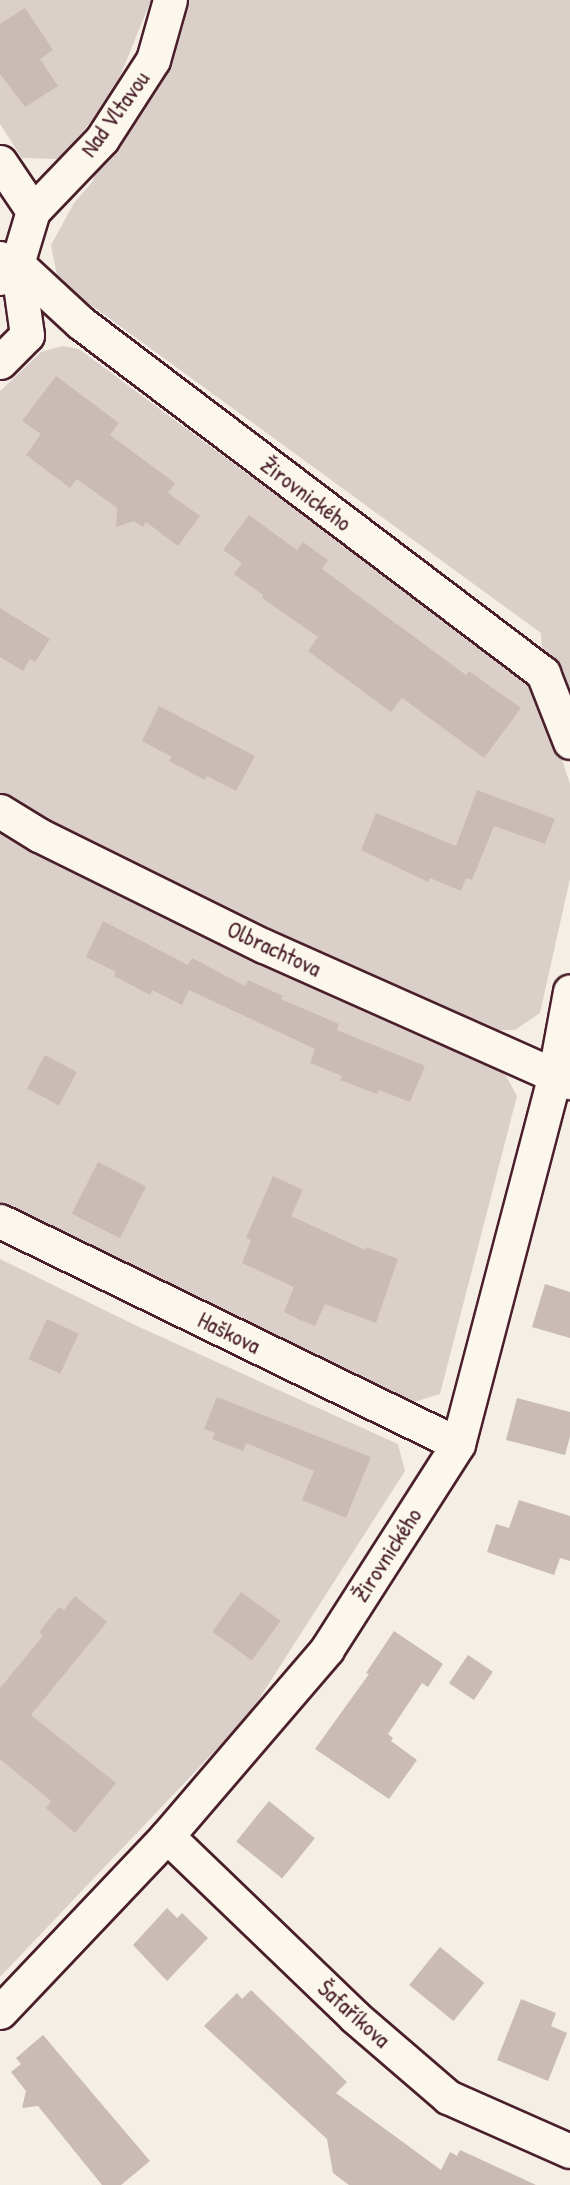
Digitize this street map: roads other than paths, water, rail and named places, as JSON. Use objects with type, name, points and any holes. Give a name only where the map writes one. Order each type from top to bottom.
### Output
[{"type":"street","name":"Nad Vltavou","points":[[33,211],[102,139],[117,117],[153,60],[170,0]]},
{"type":"street","points":[[0,163],[33,211],[5,266],[27,335],[0,362]]},
{"type":"street","name":"Žirovnického","points":[[5,266],[543,673],[570,742]]},
{"type":"street","name":"Olbrachtova","points":[[0,811],[39,835],[264,946],[562,1078]]},
{"type":"street","name":"Žirovnického","points":[[0,2012],[167,1836],[327,1649],[458,1444],[562,1078],[570,991]]},
{"type":"street","name":"Haškova","points":[[0,1222],[458,1444]]},
{"type":"street","name":"Šafaříkova","points":[[167,1836],[355,2017],[448,2097],[570,2151]]}]
